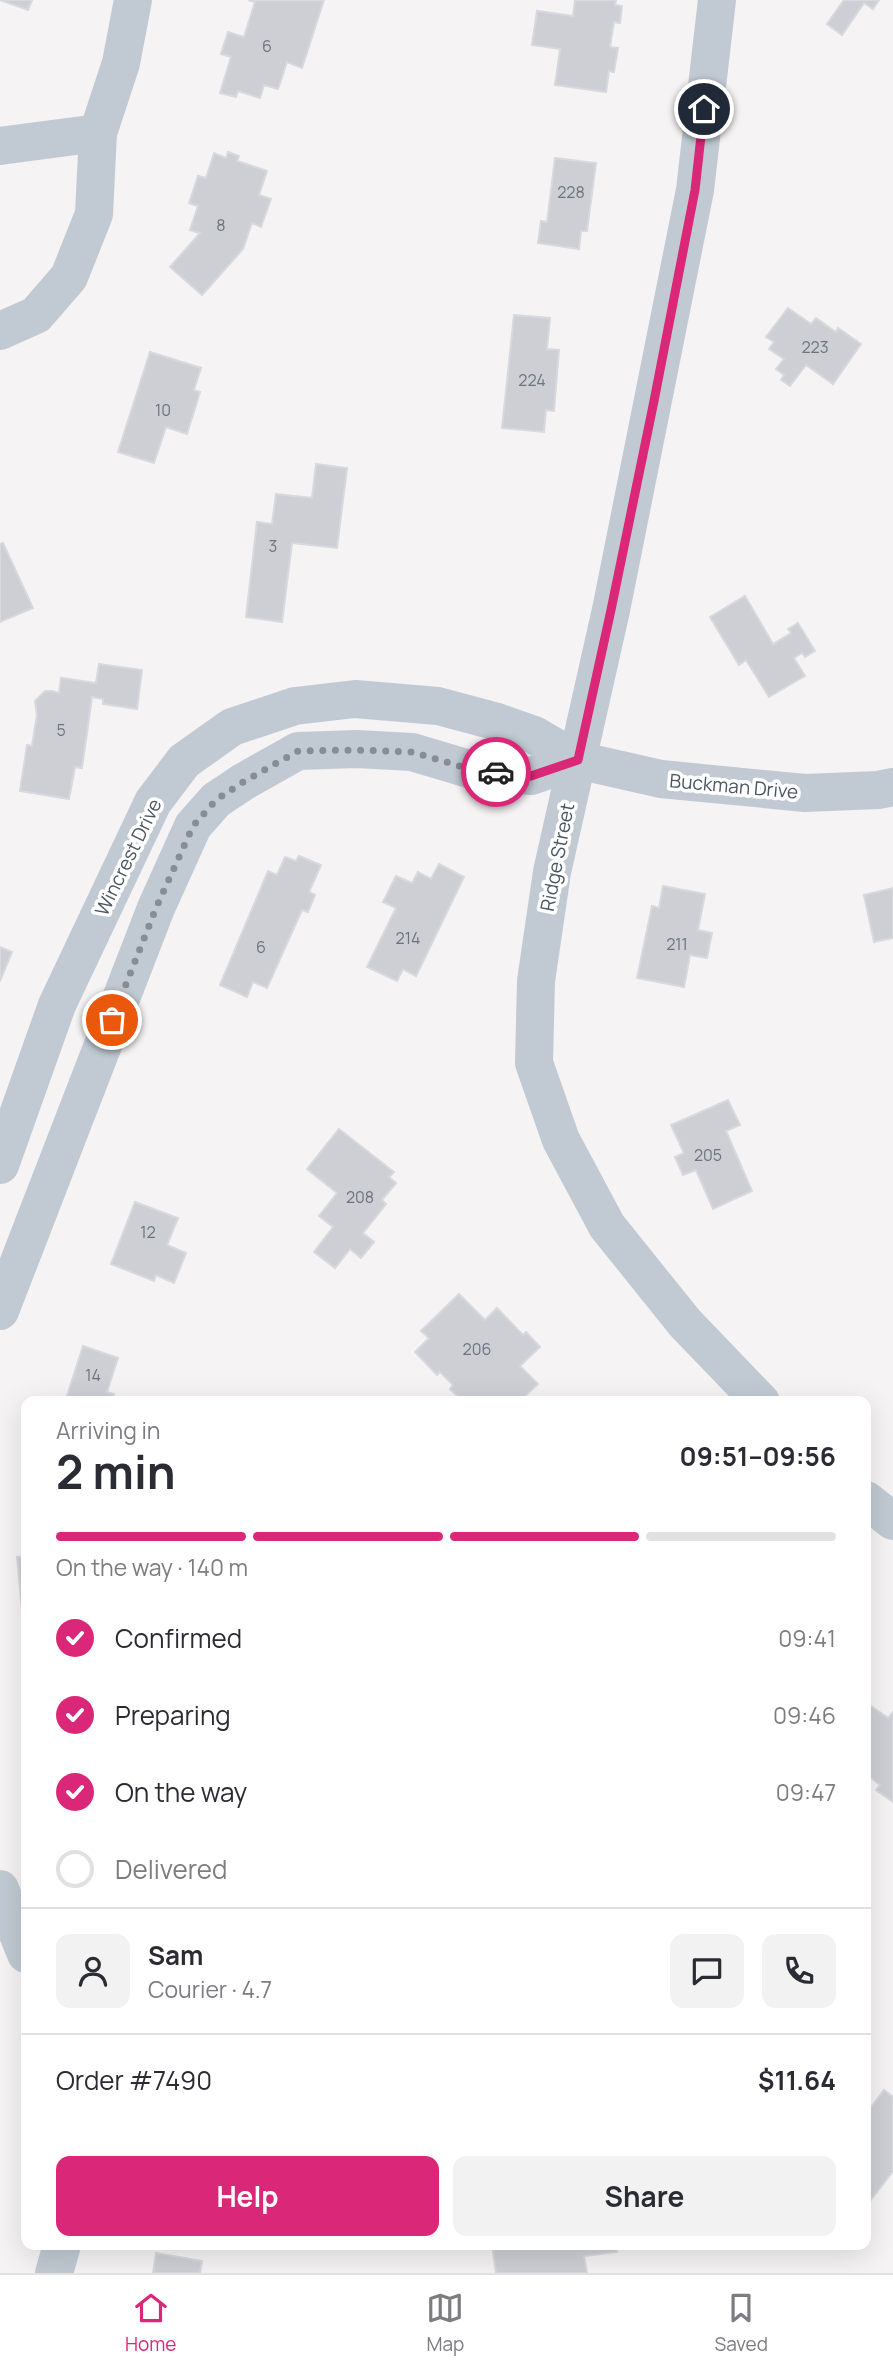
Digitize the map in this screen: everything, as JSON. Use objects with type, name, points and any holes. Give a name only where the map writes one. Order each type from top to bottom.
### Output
[{"type":"street","points":[[0,331],[36,315],[69,277],[94,214],[98,133],[121,63],[133,0]]},
{"type":"street","name":"Ridge Street","points":[[717,0],[695,190],[641,467],[552,872],[536,981],[534,1063],[561,1140],[607,1226],[685,1323],[755,1396]]},
{"type":"street","points":[[0,146],[98,133]]},
{"type":"street","name":"Wincrest Drive","points":[[0,1165],[57,1005],[153,802],[184,761],[232,727],[295,706],[355,699],[438,706],[494,721],[534,736],[578,760]]},
{"type":"street","points":[[0,1311],[156,908],[193,826],[216,800],[298,751],[412,752],[470,769],[531,776],[578,760]]},
{"type":"street","name":"Buckman Drive","points":[[578,760],[661,779],[806,793],[893,787]]},
{"type":"street","points":[[871,1504],[893,1521]]},
{"type":"street","points":[[0,1889],[21,1942]]},
{"type":"street","points":[[54,2273],[61,2250]]},
{"type":"building","points":[[0,0],[32,0],[28,10]]},
{"type":"building","points":[[248,0],[324,0],[302,68],[287,62],[278,89],[264,85],[260,98],[238,91],[236,97],[220,93],[231,57],[221,54],[228,32],[244,37],[255,2]]},
{"type":"building","points":[[575,0],[616,0],[615,5],[622,6],[620,23],[614,22],[610,47],[618,48],[614,72],[609,71],[606,92],[555,85],[560,49],[532,45],[537,11],[573,16]]},
{"type":"building","points":[[844,0],[879,0],[873,9],[864,3],[842,35],[827,24]]},
{"type":"building","points":[[228,152],[239,156],[237,161],[267,171],[259,195],[271,199],[261,227],[252,223],[243,249],[202,295],[170,267],[200,233],[190,230],[198,206],[189,203],[198,176],[206,178],[214,153],[226,158]]},
{"type":"building","points":[[555,158],[596,163],[587,231],[581,231],[579,249],[538,243],[541,221],[547,222]]},
{"type":"building","points":[[788,308],[811,324],[816,318],[836,332],[838,328],[861,344],[833,384],[806,365],[790,386],[781,380],[784,375],[776,369],[784,359],[769,349],[774,342],[766,337]]},
{"type":"building","points":[[514,315],[550,318],[547,349],[559,350],[554,411],[546,410],[544,432],[502,428]]},
{"type":"building","points":[[150,352],[201,368],[194,390],[200,392],[187,434],[166,427],[154,463],[118,452]]},
{"type":"building","points":[[316,464],[347,468],[337,548],[292,543],[282,622],[246,617],[257,522],[272,524],[276,494],[312,498]]},
{"type":"building","points":[[3,543],[33,608],[0,622],[0,544]]},
{"type":"building","points":[[745,596],[773,644],[791,633],[788,629],[798,623],[815,651],[805,657],[802,653],[794,658],[805,676],[769,697],[746,660],[739,665],[710,617]]},
{"type":"building","points":[[99,664],[142,670],[137,709],[103,704],[103,699],[92,697],[82,768],[75,767],[69,799],[20,791],[27,745],[32,746],[37,715],[35,701],[45,691],[59,693],[61,678],[96,683]]},
{"type":"building","points":[[299,856],[321,865],[309,892],[315,895],[308,912],[302,910],[267,988],[253,982],[247,997],[220,985],[268,871],[277,875],[285,857],[296,861]]},
{"type":"building","points":[[439,864],[464,877],[416,976],[403,969],[397,981],[367,967],[396,908],[383,902],[396,876],[412,883],[418,872],[431,879]]},
{"type":"building","points":[[663,886],[705,894],[698,930],[712,933],[707,958],[690,955],[684,987],[637,978],[652,906],[659,908]]},
{"type":"building","points":[[893,888],[893,938],[874,942],[864,895]]},
{"type":"building","points":[[0,947],[12,952],[0,981]]},
{"type":"building","points":[[728,1100],[740,1125],[726,1131],[752,1191],[713,1209],[696,1170],[683,1175],[675,1157],[684,1153],[671,1125]]},
{"type":"building","points":[[339,1129],[394,1172],[389,1177],[396,1183],[382,1200],[386,1204],[363,1233],[374,1242],[361,1258],[350,1249],[335,1268],[314,1252],[333,1227],[319,1216],[337,1193],[307,1169]]},
{"type":"building","points":[[135,1202],[178,1218],[167,1245],[186,1253],[174,1283],[156,1275],[154,1281],[111,1264]]},
{"type":"building","points":[[459,1294],[485,1320],[497,1308],[523,1335],[526,1332],[540,1347],[520,1366],[538,1384],[525,1396],[457,1396],[450,1389],[453,1385],[440,1372],[437,1375],[415,1352],[429,1338],[421,1331]]},
{"type":"building","points":[[83,1346],[118,1358],[107,1392],[114,1396],[67,1396]]},
{"type":"building","points":[[17,1557],[21,1557],[21,1599]]},
{"type":"building","points":[[871,1706],[888,1718],[893,1712],[893,1802],[876,1790],[880,1785],[871,1778]]},
{"type":"building","points":[[884,2090],[893,2097],[893,2171],[871,2200],[871,2107]]},
{"type":"building","points":[[493,2250],[617,2250],[584,2256],[587,2273],[496,2273]]},
{"type":"building","points":[[156,2253],[202,2261],[200,2273],[153,2273]]},
{"type":"way so far","points":[[112,1020],[156,908],[193,826],[216,800],[243,782],[298,751],[412,752],[470,769],[496,772]]},
{"type":"route","points":[[496,772],[531,776],[578,760],[654,401],[695,190],[704,109]]}]
